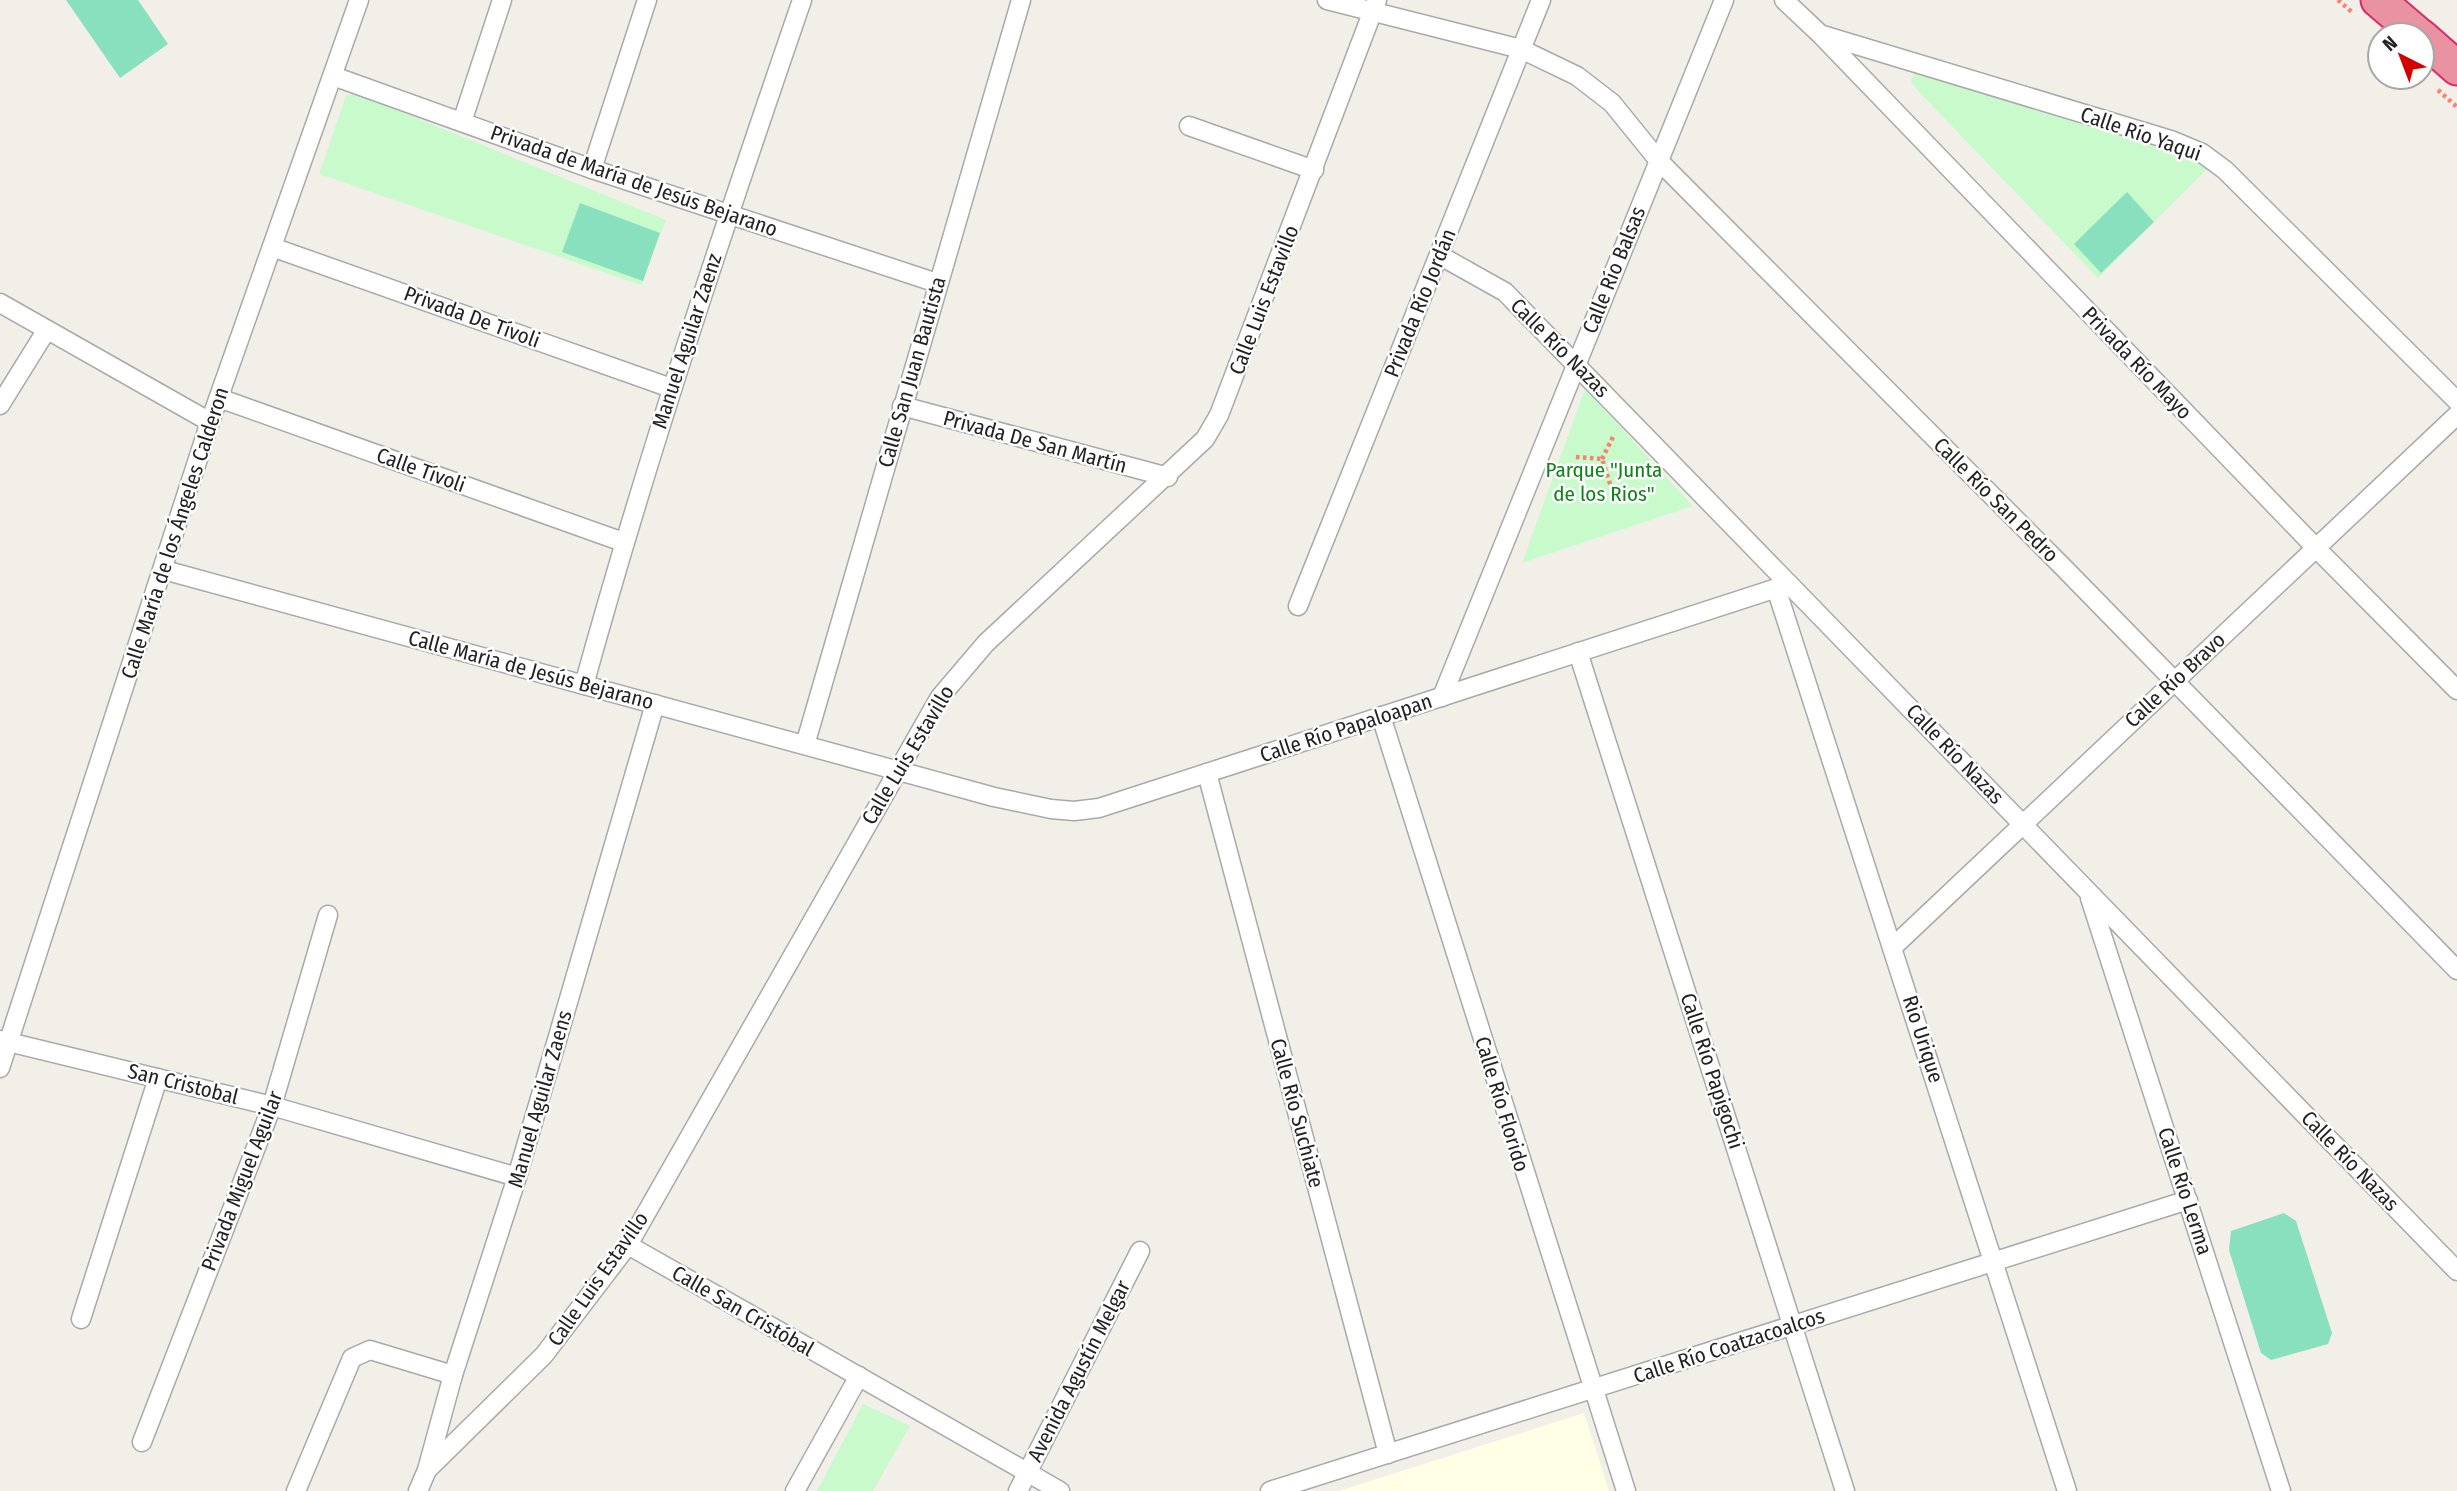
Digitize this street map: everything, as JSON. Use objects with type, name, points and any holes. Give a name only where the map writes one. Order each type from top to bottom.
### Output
[{"type":"highway","points":[[2378,0],[2403,21]]},
{"type":"highway","points":[[2436,49],[2457,68]]},
{"type":"street","name":"Calle María de los Ángeles Calderon","points":[[0,1069],[4,1040],[164,569],[210,422],[359,0]]},
{"type":"street","points":[[463,122],[502,0]]},
{"type":"street","points":[[592,169],[647,0]]},
{"type":"street","name":"Manuel Aguilar Zaenz","points":[[584,685],[623,542],[671,388],[802,0]]},
{"type":"street","name":"Calle San Juan Bautista","points":[[805,746],[1021,0]]},
{"type":"street","name":"Calle Río San Pedro","points":[[1327,0],[1375,6],[1521,49],[1592,85],[1612,103],[1659,161],[2062,566],[2173,683],[2457,970]]},
{"type":"street","name":"Privada Río Jordán","points":[[1297,606],[1541,0]]},
{"type":"street","name":"Calle Río Balsas","points":[[1442,696],[1724,0]]},
{"type":"street","name":"Privada Río Mayo","points":[[1784,0],[2457,690]]},
{"type":"street","name":"Calle Luis Estavillo","points":[[427,1470],[544,1355],[580,1312],[628,1245],[940,696],[986,643],[1168,477],[1205,439],[1219,415],[1375,6]]},
{"type":"street","name":"Calle Río Yaqui","points":[[1820,34],[2171,140],[2202,153],[2225,170],[2457,401]]},
{"type":"street","name":"Privada de María de Jesús Bejarano","points":[[333,75],[592,169],[937,283]]},
{"type":"street","points":[[1189,126],[1314,170]]},
{"type":"street","name":"Privada De Tívoli","points":[[272,247],[671,388]]},
{"type":"street","name":"Calle Río Nazas","points":[[1439,254],[1505,292],[1577,364],[1782,586],[2023,825],[2457,1271]]},
{"type":"street","points":[[0,303],[210,422]]},
{"type":"street","points":[[0,405],[46,331]]},
{"type":"street","name":"Calle Tívoli","points":[[219,398],[623,542]]},
{"type":"street","name":"Privada De San Martín","points":[[902,406],[1168,477]]},
{"type":"street","name":"Calle Río Bravo","points":[[1894,946],[2457,415]]},
{"type":"street","name":"Calle María de Jesús Bejarano","points":[[164,569],[898,770]]},
{"type":"street","name":"Calle Río Papaloapan","points":[[898,770],[994,797],[1074,811],[1099,808],[1782,586]]},
{"type":"street","name":"Rio Urique","points":[[1782,586],[2067,1491]]},
{"type":"street","name":"Calle Río Papigochi","points":[[1578,652],[1845,1491]]},
{"type":"street","name":"Manuel Aguilar Zaens","points":[[418,1491],[427,1470],[453,1375],[517,1177],[655,704]]},
{"type":"street","name":"Calle Río Florido","points":[[1381,716],[1626,1491]]},
{"type":"street","name":"Calle Río Suchiate","points":[[1207,773],[1388,1454]]},
{"type":"street","name":"Calle Río Lerma","points":[[2088,892],[2281,1491]]},
{"type":"street","name":"Privada Miguel Aguilar","points":[[142,1442],[272,1106],[328,915]]},
{"type":"street","name":"San Cristobal","points":[[4,1040],[272,1106],[517,1177]]},
{"type":"street","points":[[81,1319],[158,1078]]},
{"type":"street","name":"Calle Río Coatzacoalcos","points":[[1270,1491],[2188,1200]]},
{"type":"street","name":"Calle San Cristóbal","points":[[628,1245],[1027,1473]]},
{"type":"street","name":"Avenida Agustín Melgar","points":[[1018,1491],[1140,1251]]},
{"type":"street","points":[[296,1491],[352,1358],[370,1350],[453,1375]]},
{"type":"street","points":[[795,1491],[859,1377]]},
{"type":"street","points":[[1027,1473],[1060,1491]]},
{"type":"path","points":[[1611,487],[1602,459],[1614,435]]},
{"type":"path","points":[[1576,457],[1602,459]]},
{"type":"shaded area","points":[[1584,1413],[1609,1491],[1339,1491]]},
{"type":"green space","points":[[66,0],[138,0],[168,44],[120,78]]},
{"type":"green space","points":[[1915,71],[2214,162],[2098,278],[1918,91],[1911,82]]},
{"type":"green space","points":[[355,93],[666,220],[641,285],[319,174],[346,96]]},
{"type":"green space","points":[[2127,192],[2154,222],[2101,273],[2074,244]]},
{"type":"green space","points":[[580,203],[660,233],[643,281],[562,252]]},
{"type":"green space","name":"Parque \"Junta de los Rios\"","points":[[1585,389],[1693,506],[1522,563]]},
{"type":"green space","points":[[2284,1213],[2296,1221],[2332,1333],[2328,1344],[2271,1360],[2261,1353],[2229,1250],[2231,1231]]},
{"type":"green space","points":[[863,1404],[910,1426],[873,1491],[817,1491]]}]
